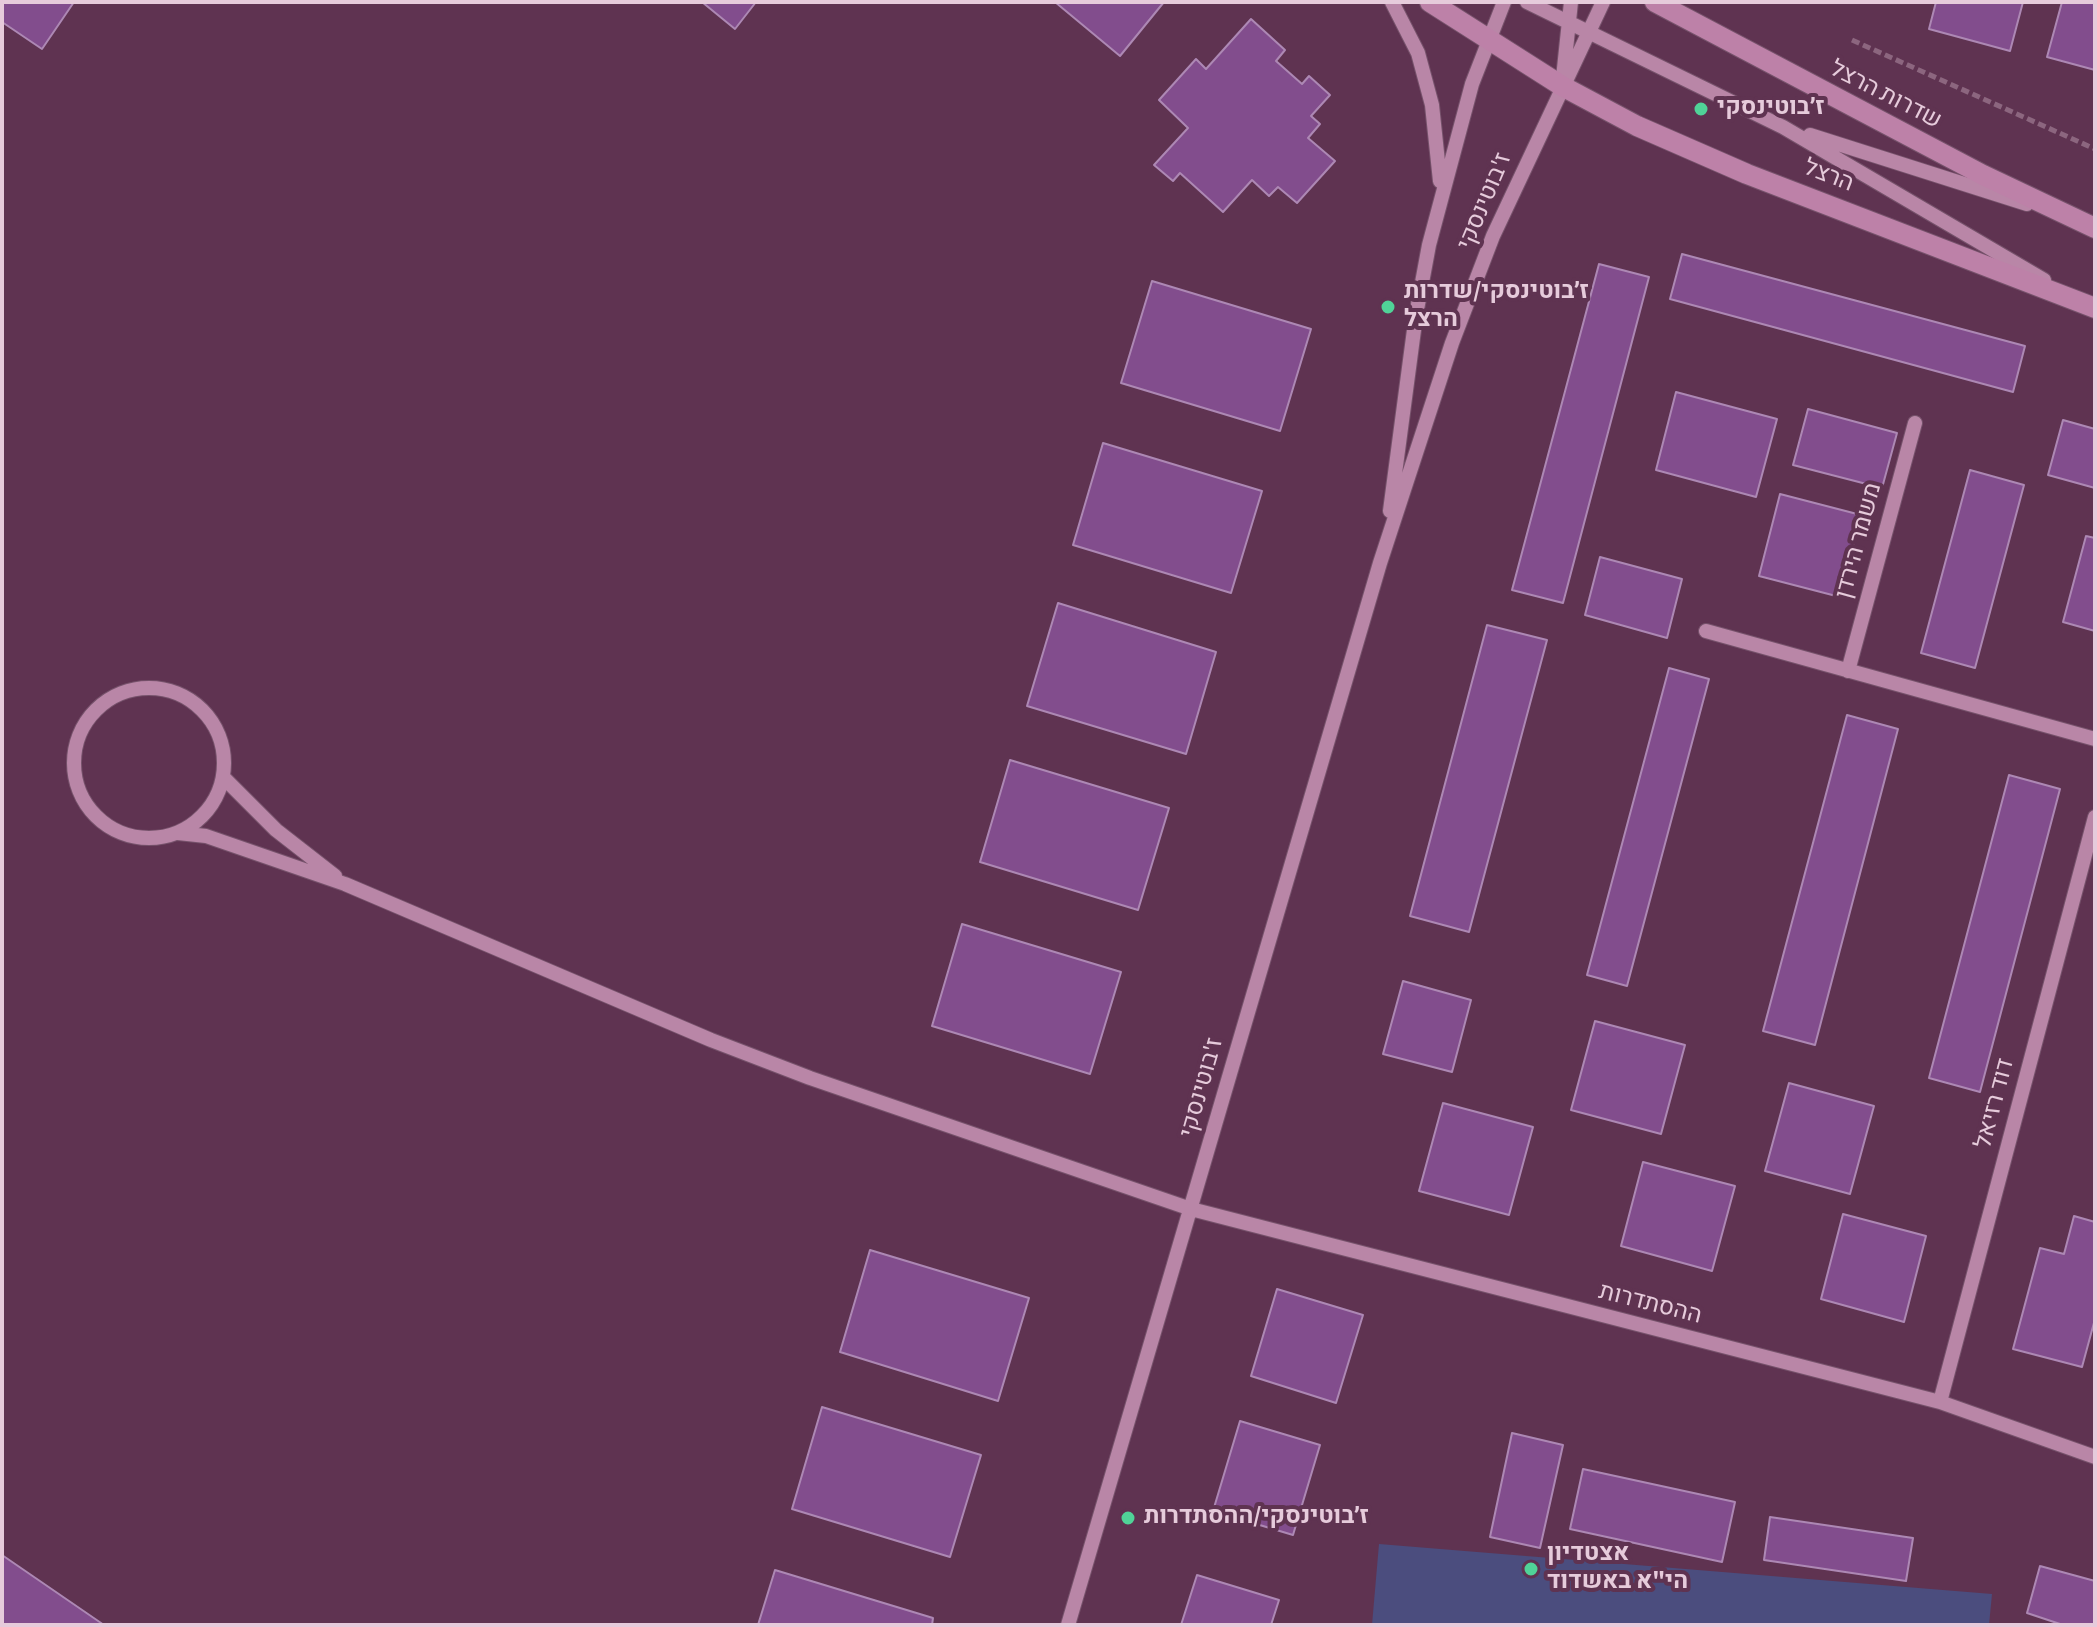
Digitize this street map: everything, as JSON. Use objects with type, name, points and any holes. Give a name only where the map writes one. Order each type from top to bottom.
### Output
[{"type":"main road","points":[[1430,2],[1562,86]]},
{"type":"main road","name":"שדרות הרצל","points":[[1655,2],[1794,78],[2090,226]]},
{"type":"main road","name":"הרצל","points":[[1562,86],[1637,126],[1747,174],[2088,306]]},
{"type":"street","points":[[1392,2],[1418,53],[1432,105],[1439,151],[1440,196]]},
{"type":"street","name":"ז'בוטינסקי","points":[[1380,563],[1394,488],[1416,315],[1440,196],[1488,41],[1504,2]]},
{"type":"street","points":[[1527,2],[1783,127],[2088,306]]},
{"type":"street","points":[[1562,86],[1571,2]]},
{"type":"street","name":"ז'בוטינסקי","points":[[1068,1625],[1380,563],[1452,343],[1493,236],[1603,2]]},
{"type":"street","points":[[1783,127],[2090,226]]},
{"type":"street","name":"משמר הירדן","points":[[1848,671],[1915,423]]},
{"type":"street","points":[[1706,631],[2095,739]]},
{"type":"street","points":[[178,833],[208,811],[224,778],[222,740],[214,722],[201,707],[183,695],[144,687],[111,697],[94,711],[82,729],[75,750],[74,772],[81,795],[96,817],[117,832],[142,838],[178,833],[206,836],[345,884]]},
{"type":"street","points":[[224,778],[276,830],[345,884]]},
{"type":"street","name":"דוד רזיאל","points":[[1940,1402],[2095,817]]},
{"type":"street","name":"ההסתדרות","points":[[345,884],[739,1051],[1191,1209],[1940,1402],[2095,1457]]},
{"type":"path","points":[[1852,40],[2095,149]]},
{"type":"shaded area","name":"אצטדיון הי\"א באשדוד","points":[[1379,1544],[1992,1594],[1989,1625],[1372,1625]]},
{"type":"building","points":[[2,2],[74,2],[42,49],[2,22]]},
{"type":"building","points":[[702,2],[756,2],[735,29]]},
{"type":"building","points":[[1055,2],[1164,2],[1120,56]]},
{"type":"building","points":[[1936,2],[2023,2],[2010,51],[1929,29]]},
{"type":"building","points":[[2062,2],[2095,2],[2095,70],[2047,57]]},
{"type":"building","points":[[1251,19],[1285,50],[1276,61],[1302,84],[1309,76],[1330,95],[1311,116],[1320,124],[1308,138],[1335,161],[1297,203],[1278,187],[1269,196],[1252,180],[1223,212],[1180,173],[1173,181],[1154,165],[1188,128],[1159,100],[1196,59],[1206,69]]},
{"type":"building","points":[[1682,254],[2025,346],[2013,392],[1670,299]]},
{"type":"building","points":[[1599,264],[1649,277],[1563,603],[1512,590]]},
{"type":"building","points":[[1152,281],[1311,329],[1280,431],[1121,383]]},
{"type":"building","points":[[1676,392],[1777,419],[1756,497],[1656,470]]},
{"type":"building","points":[[1808,409],[1897,433],[1882,488],[1793,465]]},
{"type":"building","points":[[2063,420],[2095,429],[2095,488],[2048,475]]},
{"type":"building","points":[[1103,443],[1262,491],[1231,593],[1073,545]]},
{"type":"building","points":[[1970,470],[2024,485],[1975,668],[1921,653]]},
{"type":"building","points":[[1780,494],[1861,515],[1840,597],[1759,576]]},
{"type":"building","points":[[2086,536],[2095,538],[2095,631],[2063,622]]},
{"type":"building","points":[[1600,557],[1682,579],[1667,638],[1585,615]]},
{"type":"building","points":[[1058,603],[1216,652],[1186,754],[1027,706]]},
{"type":"building","points":[[1487,625],[1547,640],[1469,932],[1410,916]]},
{"type":"building","points":[[1669,668],[1709,679],[1627,986],[1587,975]]},
{"type":"building","points":[[1847,715],[1898,729],[1815,1045],[1763,1031]]},
{"type":"building","points":[[1010,760],[1169,808],[1138,910],[980,862]]},
{"type":"building","points":[[2009,775],[2060,789],[1980,1092],[1929,1078]]},
{"type":"building","points":[[962,924],[1121,972],[1090,1074],[932,1026]]},
{"type":"building","points":[[1403,981],[1471,1000],[1452,1072],[1383,1054]]},
{"type":"building","points":[[1595,1021],[1685,1045],[1661,1134],[1571,1110]]},
{"type":"building","points":[[1789,1083],[1874,1106],[1850,1194],[1765,1171]]},
{"type":"building","points":[[1443,1103],[1533,1127],[1509,1215],[1419,1191]]},
{"type":"building","points":[[1643,1162],[1735,1186],[1712,1271],[1621,1246]]},
{"type":"building","points":[[1843,1214],[1926,1236],[1904,1322],[1821,1299]]},
{"type":"building","points":[[2074,1216],[2095,1222],[2095,1319],[2082,1367],[2013,1349],[2040,1248],[2064,1254]]},
{"type":"building","points":[[870,1250],[1029,1298],[998,1401],[840,1352]]},
{"type":"building","points":[[1277,1289],[1363,1315],[1336,1403],[1251,1376]]},
{"type":"building","points":[[822,1407],[981,1455],[950,1557],[792,1509]]},
{"type":"building","points":[[1240,1421],[1320,1445],[1293,1535],[1213,1511]]},
{"type":"building","points":[[1512,1433],[1563,1445],[1540,1548],[1490,1537]]},
{"type":"building","points":[[1583,1469],[1735,1502],[1722,1562],[1570,1529]]},
{"type":"building","points":[[1770,1517],[1913,1538],[1906,1581],[1764,1560]]},
{"type":"building","points":[[2,1555],[104,1625],[2,1625]]},
{"type":"building","points":[[2040,1566],[2095,1581],[2095,1625],[2063,1625],[2027,1613]]},
{"type":"building","points":[[775,1570],[933,1618],[932,1625],[758,1625]]},
{"type":"building","points":[[1197,1575],[1279,1600],[1271,1625],[1181,1625]]},
{"type":"place","name":"ז׳בוטינסקי","points":[[1701,109]]},
{"type":"place","name":"ז׳בוטינסקי/שדרות הרצל","points":[[1388,307]]},
{"type":"place","name":"ז׳בוטינסקי/ההסתדרות","points":[[1128,1518]]},
{"type":"place","name":"אצטדיון הי\"א באשדוד","points":[[1531,1569]]}]
